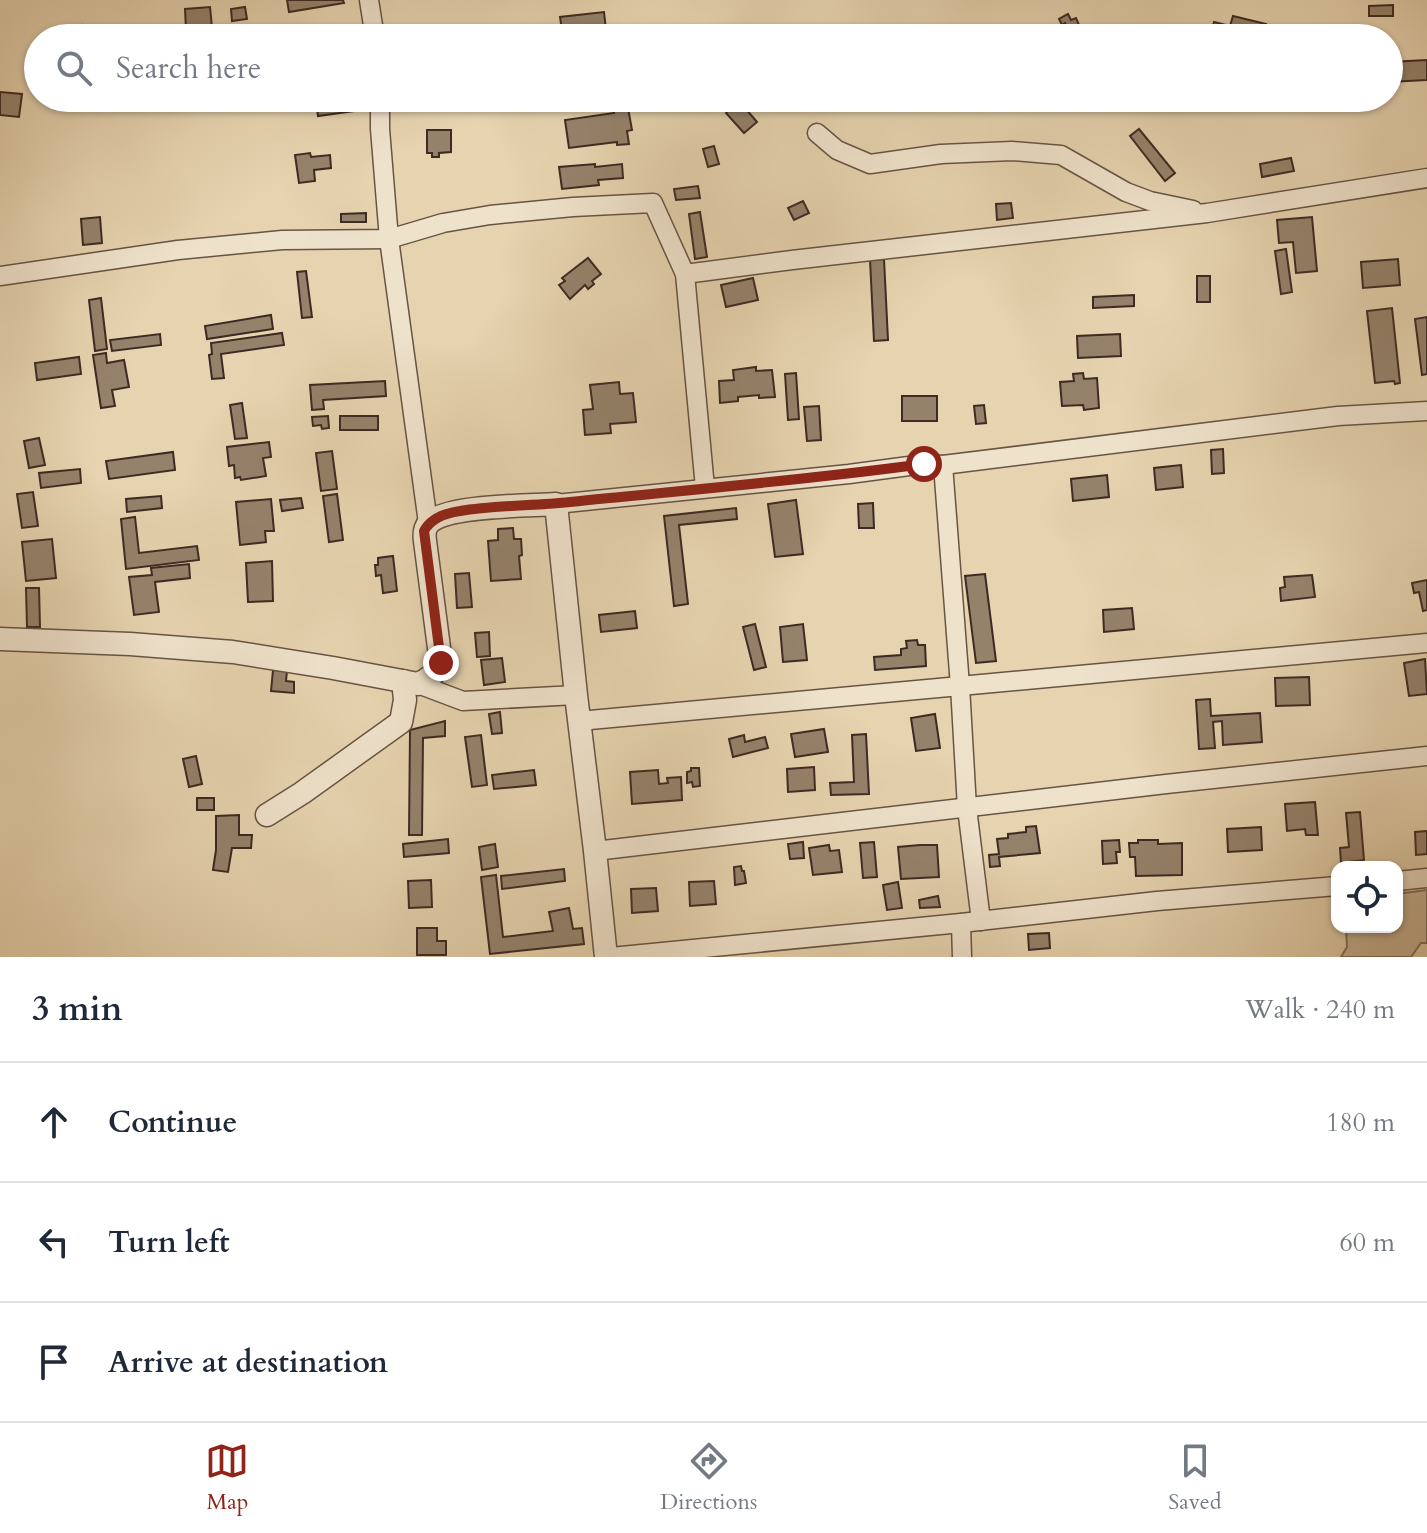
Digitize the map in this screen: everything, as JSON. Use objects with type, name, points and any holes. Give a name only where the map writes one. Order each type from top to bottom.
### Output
[{"type":"street","points":[[369,0],[373,24]]},
{"type":"street","points":[[381,112],[389,239],[428,523]]},
{"type":"street","points":[[817,133],[837,150],[870,164],[941,154],[1012,151],[1061,155],[1126,192],[1150,201],[1207,213]]},
{"type":"street","points":[[685,274],[1207,213],[1427,178]]},
{"type":"street","points":[[0,276],[238,244],[282,240],[389,239],[443,223],[490,215],[653,203],[685,274],[705,488]]},
{"type":"street","points":[[410,683],[429,679],[441,663],[424,531],[428,523],[439,516],[460,511],[556,504],[924,464],[943,465],[1338,416],[1427,411]]},
{"type":"street","points":[[943,465],[967,808],[981,921]]},
{"type":"street","points":[[556,504],[609,957],[1157,901],[1331,886]]},
{"type":"street","points":[[0,639],[233,652],[410,683],[463,701],[576,695]]},
{"type":"street","points":[[579,721],[1427,643]]},
{"type":"street","points":[[267,815],[401,722],[410,683]]},
{"type":"street","points":[[595,851],[1427,756]]},
{"type":"street","points":[[1403,880],[1427,878]]},
{"type":"street","points":[[961,923],[962,957]]},
{"type":"shaded area","points":[[1427,890],[1427,943],[1421,943],[1411,957],[1341,957],[1347,947],[1346,933],[1403,933],[1403,893]]},
{"type":"building","points":[[287,0],[343,0],[344,3],[289,12]]},
{"type":"building","points":[[1393,5],[1393,16],[1369,16],[1369,6]]},
{"type":"building","points":[[210,7],[212,24],[186,24],[185,9]]},
{"type":"building","points":[[245,7],[247,19],[232,21],[231,9]]},
{"type":"building","points":[[604,12],[605,24],[561,24],[560,17]]},
{"type":"building","points":[[1068,14],[1071,20],[1076,18],[1079,24],[1062,24],[1059,19]]},
{"type":"building","points":[[1233,16],[1266,24],[1231,24]]},
{"type":"building","points":[[1427,60],[1427,80],[1403,81],[1403,61]]},
{"type":"building","points":[[0,92],[22,94],[19,117],[0,115]]},
{"type":"building","points":[[317,112],[348,112],[318,116]]},
{"type":"building","points":[[629,112],[632,130],[627,131],[629,144],[617,145],[617,142],[569,148],[565,120]]},
{"type":"building","points":[[748,112],[757,122],[744,133],[726,113]]},
{"type":"building","points":[[1139,129],[1175,173],[1165,181],[1130,136]]},
{"type":"building","points":[[427,130],[451,130],[451,152],[439,153],[439,157],[427,153]]},
{"type":"building","points":[[714,146],[719,164],[708,167],[703,149]]},
{"type":"building","points":[[310,153],[311,157],[330,155],[331,168],[314,170],[315,181],[299,183],[295,155]]},
{"type":"building","points":[[1291,158],[1294,171],[1262,177],[1260,164]]},
{"type":"building","points":[[595,164],[595,167],[622,164],[623,178],[598,180],[599,185],[562,189],[559,167]]},
{"type":"building","points":[[698,186],[700,198],[676,200],[674,189]]},
{"type":"building","points":[[803,201],[809,213],[794,220],[788,208]]},
{"type":"building","points":[[1011,203],[1013,218],[997,220],[996,204]]},
{"type":"building","points":[[700,212],[707,257],[695,259],[689,214]]},
{"type":"building","points":[[366,213],[366,222],[341,222],[341,214]]},
{"type":"building","points":[[100,217],[102,243],[83,245],[81,219]]},
{"type":"building","points":[[1312,217],[1317,271],[1296,273],[1293,242],[1279,243],[1277,220]]},
{"type":"building","points":[[1286,249],[1292,292],[1281,294],[1275,251]]},
{"type":"building","points":[[588,258],[601,274],[588,289],[585,285],[570,299],[559,285],[565,281],[562,278]]},
{"type":"building","points":[[884,259],[888,340],[874,341],[870,260]]},
{"type":"building","points":[[1398,259],[1400,285],[1363,288],[1361,262]]},
{"type":"building","points":[[306,271],[312,317],[302,318],[297,272]]},
{"type":"building","points":[[1197,276],[1210,276],[1210,302],[1197,302]]},
{"type":"building","points":[[753,278],[758,300],[726,307],[721,285]]},
{"type":"building","points":[[1134,295],[1134,306],[1093,308],[1093,297]]},
{"type":"building","points":[[101,298],[107,349],[95,351],[89,300]]},
{"type":"building","points":[[1392,308],[1400,383],[1375,383],[1367,311]]},
{"type":"building","points":[[271,315],[273,329],[207,339],[205,326]]},
{"type":"building","points":[[1427,317],[1427,374],[1422,375],[1415,319]]},
{"type":"building","points":[[282,333],[284,345],[221,354],[224,378],[212,379],[211,343]]},
{"type":"building","points":[[160,334],[161,345],[112,351],[110,340]]},
{"type":"building","points":[[1120,334],[1121,356],[1078,358],[1077,336]]},
{"type":"building","points":[[106,353],[107,363],[124,360],[129,387],[112,390],[115,406],[101,408],[93,355]]},
{"type":"building","points":[[79,357],[81,374],[37,380],[35,363]]},
{"type":"building","points":[[756,367],[756,371],[772,370],[775,397],[738,397],[738,401],[720,403],[719,381],[734,380],[733,370]]},
{"type":"building","points":[[796,373],[799,419],[788,420],[785,374]]},
{"type":"building","points":[[1083,373],[1084,379],[1097,378],[1099,408],[1084,410],[1083,405],[1062,406],[1060,382],[1074,381],[1073,374]]},
{"type":"building","points":[[385,381],[386,396],[323,400],[324,409],[312,410],[310,385]]},
{"type":"building","points":[[619,382],[620,394],[633,393],[636,422],[610,424],[611,433],[585,435],[583,410],[593,409],[590,385]]},
{"type":"building","points":[[902,396],[937,396],[937,421],[902,421]]},
{"type":"building","points":[[242,403],[247,438],[235,439],[230,405]]},
{"type":"building","points":[[984,405],[986,423],[976,424],[974,406]]},
{"type":"building","points":[[819,406],[821,440],[807,441],[804,407]]},
{"type":"building","points":[[328,416],[329,428],[313,426],[312,417]]},
{"type":"building","points":[[340,416],[378,416],[378,430],[340,430]]},
{"type":"building","points":[[39,438],[45,465],[29,468],[24,441]]},
{"type":"building","points":[[269,442],[271,457],[263,458],[266,476],[235,478],[234,465],[229,466],[227,447]]},
{"type":"building","points":[[1223,449],[1224,473],[1212,474],[1211,450]]},
{"type":"building","points":[[332,451],[337,489],[321,491],[316,453]]},
{"type":"building","points":[[173,452],[175,470],[109,479],[106,461]]},
{"type":"building","points":[[1181,465],[1183,487],[1156,490],[1154,468]]},
{"type":"building","points":[[80,469],[81,483],[41,488],[39,473]]},
{"type":"building","points":[[1107,475],[1109,497],[1073,501],[1071,479]]},
{"type":"building","points":[[33,492],[38,526],[22,528],[17,494]]},
{"type":"building","points":[[337,494],[343,540],[329,542],[323,496]]},
{"type":"building","points":[[161,496],[162,508],[127,512],[126,499]]},
{"type":"building","points":[[301,498],[303,508],[282,511],[280,500]]},
{"type":"building","points":[[271,499],[274,531],[265,531],[266,542],[240,545],[236,502]]},
{"type":"building","points":[[796,500],[803,554],[775,557],[768,504]]},
{"type":"building","points":[[873,503],[874,528],[859,528],[858,504]]},
{"type":"building","points":[[736,508],[737,519],[679,525],[688,604],[674,606],[664,516]]},
{"type":"building","points":[[135,517],[139,553],[197,546],[199,560],[126,569],[121,519]]},
{"type":"building","points":[[513,528],[514,539],[521,539],[521,579],[491,581],[488,541],[498,540],[498,529]]},
{"type":"building","points":[[52,539],[56,578],[26,581],[22,542]]},
{"type":"building","points":[[393,556],[397,591],[383,593],[381,575],[376,576],[375,565],[378,565],[378,558]]},
{"type":"building","points":[[272,561],[273,601],[248,602],[246,563]]},
{"type":"building","points":[[189,564],[190,578],[155,582],[159,612],[134,615],[129,577],[152,575],[151,568]]},
{"type":"building","points":[[469,573],[472,607],[457,608],[455,574]]},
{"type":"building","points":[[985,574],[996,661],[976,663],[965,576]]},
{"type":"building","points":[[1312,575],[1315,597],[1281,601],[1280,588],[1285,587],[1284,577]]},
{"type":"building","points":[[1427,580],[1427,610],[1423,611],[1419,592],[1414,593],[1412,583]]},
{"type":"building","points":[[26,588],[39,588],[40,627],[27,627]]},
{"type":"building","points":[[1132,608],[1134,629],[1104,632],[1103,610]]},
{"type":"building","points":[[635,611],[637,628],[601,632],[599,615]]},
{"type":"building","points":[[755,624],[766,667],[754,670],[743,627]]},
{"type":"building","points":[[803,624],[807,660],[783,662],[780,627]]},
{"type":"building","points":[[489,632],[490,656],[477,657],[475,633]]},
{"type":"building","points":[[917,640],[918,645],[925,645],[926,666],[875,670],[874,657],[901,655],[901,649],[907,648],[906,641]]},
{"type":"building","points":[[502,658],[505,682],[484,685],[481,660]]},
{"type":"building","points":[[1425,659],[1427,694],[1409,696],[1404,663]]},
{"type":"building","points":[[273,670],[287,671],[286,681],[294,682],[294,693],[271,691]]},
{"type":"building","points":[[1309,677],[1310,705],[1276,706],[1275,678]]},
{"type":"building","points":[[1210,699],[1211,716],[1260,713],[1262,742],[1223,745],[1222,721],[1213,722],[1215,748],[1199,749],[1196,700]]},
{"type":"building","points":[[500,712],[502,733],[492,734],[489,714]]},
{"type":"building","points":[[935,714],[940,748],[916,751],[911,718]]},
{"type":"building","points":[[445,721],[445,736],[423,738],[422,835],[409,835],[410,730]]},
{"type":"building","points":[[824,729],[828,752],[795,757],[791,734]]},
{"type":"building","points":[[866,734],[869,794],[831,795],[830,783],[854,782],[852,735]]},
{"type":"building","points":[[481,735],[487,785],[472,787],[465,737]]},
{"type":"building","points":[[744,735],[745,742],[765,737],[768,748],[733,757],[729,739]]},
{"type":"building","points":[[196,756],[202,784],[189,787],[183,759]]},
{"type":"building","points":[[814,767],[815,790],[788,792],[787,769]]},
{"type":"building","points":[[691,768],[699,768],[700,786],[693,787],[692,782],[687,783],[687,772]]},
{"type":"building","points":[[534,770],[536,785],[494,789],[492,775]]},
{"type":"building","points":[[658,770],[659,784],[668,783],[667,778],[681,777],[682,800],[632,804],[630,772]]},
{"type":"building","points":[[197,798],[214,798],[214,810],[197,810]]},
{"type":"building","points":[[1315,802],[1318,835],[1306,835],[1305,829],[1287,831],[1285,804]]},
{"type":"building","points":[[1360,812],[1364,860],[1341,861],[1340,848],[1349,847],[1346,813]]},
{"type":"building","points":[[239,815],[239,835],[252,835],[251,848],[232,848],[228,872],[213,870],[216,816]]},
{"type":"building","points":[[1036,826],[1040,853],[999,857],[1000,866],[990,867],[989,855],[999,854],[997,839],[1026,832],[1026,827]]},
{"type":"building","points":[[1261,827],[1262,850],[1228,852],[1227,829]]},
{"type":"building","points":[[1427,831],[1427,854],[1416,855],[1415,832]]},
{"type":"building","points":[[448,839],[449,853],[404,857],[403,844]]},
{"type":"building","points":[[1119,840],[1117,863],[1103,864],[1102,841]]},
{"type":"building","points":[[1138,840],[1158,840],[1158,844],[1182,843],[1182,875],[1136,876],[1135,857],[1130,857],[1129,843],[1138,843]]},
{"type":"building","points":[[803,842],[804,858],[790,859],[788,844]]},
{"type":"building","points":[[874,842],[877,877],[863,878],[860,843]]},
{"type":"building","points":[[495,844],[498,867],[482,870],[479,847]]},
{"type":"building","points":[[829,845],[830,851],[839,850],[842,872],[813,875],[809,848]]},
{"type":"building","points":[[937,845],[939,877],[901,879],[898,847]]},
{"type":"building","points":[[741,866],[746,883],[735,885],[734,867]]},
{"type":"building","points":[[564,869],[565,881],[502,889],[501,876]]},
{"type":"building","points":[[496,875],[503,937],[553,931],[549,912],[569,908],[573,929],[582,928],[584,944],[490,954],[481,877]]},
{"type":"building","points":[[431,880],[432,907],[409,908],[408,881]]},
{"type":"building","points":[[714,881],[716,904],[690,906],[689,882]]},
{"type":"building","points":[[898,882],[902,908],[887,910],[883,885]]},
{"type":"building","points":[[656,888],[658,911],[632,913],[631,889]]},
{"type":"building","points":[[938,896],[940,907],[920,908],[919,900]]},
{"type":"building","points":[[417,928],[437,928],[437,941],[446,941],[446,955],[417,955]]},
{"type":"building","points":[[1049,933],[1050,948],[1029,950],[1028,934]]},
{"type":"route","points":[[441,663],[424,531],[428,523],[439,516],[460,511],[556,504],[924,464]]}]
